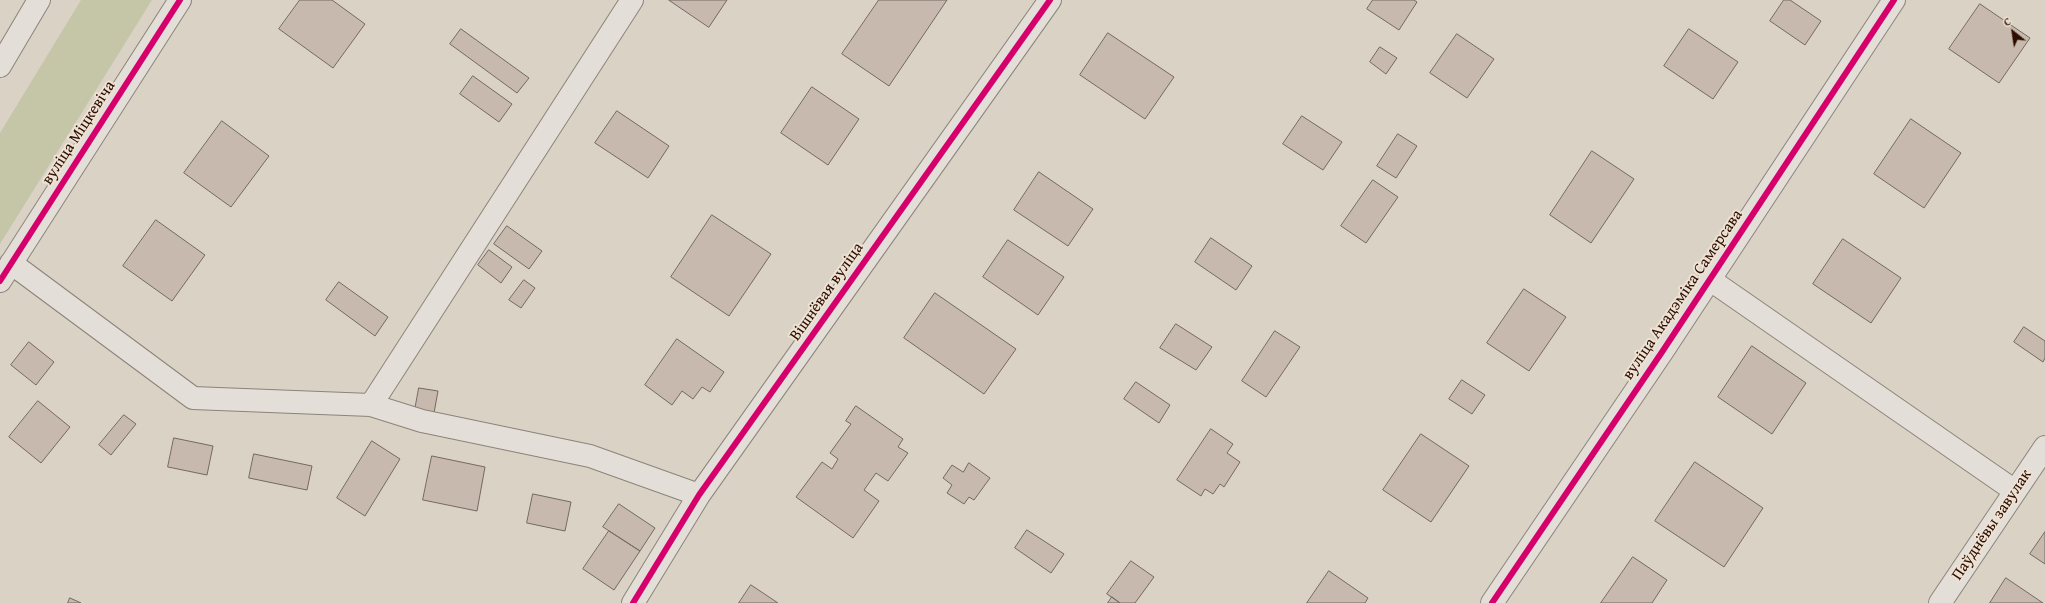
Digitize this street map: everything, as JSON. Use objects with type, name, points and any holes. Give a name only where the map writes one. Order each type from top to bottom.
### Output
[{"type":"street","points":[[0,66],[39,0]]},
{"type":"street","name":"вуліца Міцкевіча","points":[[6,272],[180,0]]},
{"type":"street","points":[[371,405],[632,0]]},
{"type":"street","name":"Вішнёвая вуліца","points":[[633,603],[699,495],[1050,0]]},
{"type":"street","name":"вуліца Акадэміка Самерсава","points":[[1492,603],[1894,0]]},
{"type":"street","points":[[6,272],[193,398],[371,405],[422,421],[590,456],[699,495]]},
{"type":"street","points":[[1709,279],[2015,491]]},
{"type":"street","name":"Паўднёвы завулак","points":[[1940,603],[2045,448]]},
{"type":"green space","points":[[81,0],[152,0],[0,244],[0,133]]},
{"type":"building","points":[[300,0],[332,0],[365,24],[333,68],[279,29]]},
{"type":"building","points":[[669,0],[727,0],[709,27]]},
{"type":"building","points":[[879,0],[947,0],[889,86],[842,54]]},
{"type":"building","points":[[1373,0],[1414,0],[1417,2],[1399,30],[1367,9]]},
{"type":"building","points":[[1784,0],[1790,0],[1821,21],[1805,45],[1770,21]]},
{"type":"building","points":[[1980,4],[2030,38],[1999,83],[1949,49]]},
{"type":"building","points":[[461,29],[529,78],[517,93],[450,44]]},
{"type":"building","points":[[1689,29],[1738,62],[1713,99],[1664,66]]},
{"type":"building","points":[[1108,33],[1174,77],[1145,119],[1080,75]]},
{"type":"building","points":[[1457,34],[1494,59],[1467,98],[1430,73]]},
{"type":"building","points":[[1380,47],[1397,58],[1386,74],[1370,62]]},
{"type":"building","points":[[473,76],[512,104],[499,122],[460,94]]},
{"type":"building","points":[[812,87],[859,119],[828,165],[781,133]]},
{"type":"building","points":[[617,111],[669,146],[648,178],[595,143]]},
{"type":"building","points":[[1302,116],[1342,142],[1323,170],[1283,144]]},
{"type":"building","points":[[1911,119],[1961,153],[1924,208],[1874,174]]},
{"type":"building","points":[[222,121],[269,156],[231,207],[184,173]]},
{"type":"building","points":[[1398,134],[1417,146],[1396,178],[1377,166]]},
{"type":"building","points":[[1592,151],[1634,179],[1591,243],[1550,215]]},
{"type":"building","points":[[1039,172],[1093,209],[1068,246],[1014,210]]},
{"type":"building","points":[[1373,180],[1398,197],[1366,243],[1341,226]]},
{"type":"building","points":[[712,215],[771,254],[729,316],[671,277]]},
{"type":"building","points":[[156,220],[205,255],[172,301],[123,266]]},
{"type":"building","points":[[507,226],[542,251],[529,269],[494,244]]},
{"type":"building","points":[[1211,238],[1252,266],[1236,290],[1195,262]]},
{"type":"building","points":[[1843,239],[1901,278],[1871,323],[1813,284]]},
{"type":"building","points":[[1008,240],[1064,277],[1038,315],[983,277]]},
{"type":"building","points":[[489,250],[512,267],[501,283],[478,265]]},
{"type":"building","points":[[524,280],[535,288],[521,308],[509,300]]},
{"type":"building","points":[[339,282],[388,317],[375,336],[326,300]]},
{"type":"building","points":[[1524,289],[1566,317],[1529,371],[1487,343]]},
{"type":"building","points":[[935,293],[1016,349],[984,394],[904,338]]},
{"type":"building","points":[[1176,324],[1212,347],[1196,370],[1160,348]]},
{"type":"building","points":[[2024,327],[2045,341],[2045,358],[2043,362],[2014,342]]},
{"type":"building","points":[[1275,331],[1300,347],[1266,397],[1242,381]]},
{"type":"building","points":[[677,339],[724,372],[710,392],[702,387],[693,399],[682,391],[672,405],[645,385]]},
{"type":"building","points":[[29,342],[54,362],[36,385],[11,365]]},
{"type":"building","points":[[1752,346],[1806,383],[1772,434],[1718,397]]},
{"type":"building","points":[[1462,380],[1485,395],[1472,414],[1449,399]]},
{"type":"building","points":[[1136,382],[1170,405],[1159,423],[1124,399]]},
{"type":"building","points":[[419,388],[438,391],[434,413],[415,410]]},
{"type":"building","points":[[38,401],[70,427],[41,463],[9,437]]},
{"type":"building","points":[[856,406],[903,439],[898,447],[908,453],[888,481],[876,473],[864,490],[879,501],[853,538],[796,497],[822,462],[832,469],[838,459],[830,453],[851,424],[846,421]]},
{"type":"building","points":[[124,415],[136,424],[111,455],[99,445]]},
{"type":"building","points":[[1211,429],[1233,444],[1227,453],[1240,462],[1224,487],[1220,484],[1213,494],[1205,489],[1201,496],[1177,480]]},
{"type":"building","points":[[1421,434],[1469,466],[1431,522],[1383,490]]},
{"type":"building","points":[[174,438],[213,446],[207,475],[168,467]]},
{"type":"building","points":[[372,441],[400,459],[365,516],[337,498]]},
{"type":"building","points":[[254,454],[312,466],[307,490],[249,478]]},
{"type":"building","points":[[432,456],[485,467],[477,511],[423,500]]},
{"type":"building","points":[[1695,462],[1763,508],[1724,567],[1655,521]]},
{"type":"building","points":[[969,463],[990,478],[974,500],[969,497],[964,504],[947,493],[952,485],[943,478],[952,465],[963,472]]},
{"type":"building","points":[[533,494],[571,502],[565,531],[527,523]]},
{"type":"building","points":[[619,504],[655,528],[640,551],[603,527]]},
{"type":"building","points":[[1027,530],[1064,554],[1051,573],[1015,548]]},
{"type":"building","points":[[609,531],[640,551],[614,590],[583,569]]},
{"type":"building","points":[[2045,532],[2045,564],[2030,554]]},
{"type":"building","points":[[1633,557],[1667,580],[1652,603],[1601,603]]},
{"type":"building","points":[[1131,561],[1154,577],[1135,603],[1120,603],[1107,594]]},
{"type":"building","points":[[1329,571],[1368,598],[1365,603],[1307,603]]},
{"type":"building","points":[[2006,578],[2043,603],[1990,603]]},
{"type":"building","points":[[751,585],[778,603],[739,603]]},
{"type":"building","points":[[1112,597],[1120,603],[1108,603]]},
{"type":"building","points":[[70,598],[81,603],[68,603]]},
{"type":"cycle path","points":[[0,281],[180,0]]},
{"type":"cycle path","points":[[633,603],[699,495],[1050,0]]},
{"type":"cycle path","points":[[1492,603],[1662,352],[1894,0]]}]
